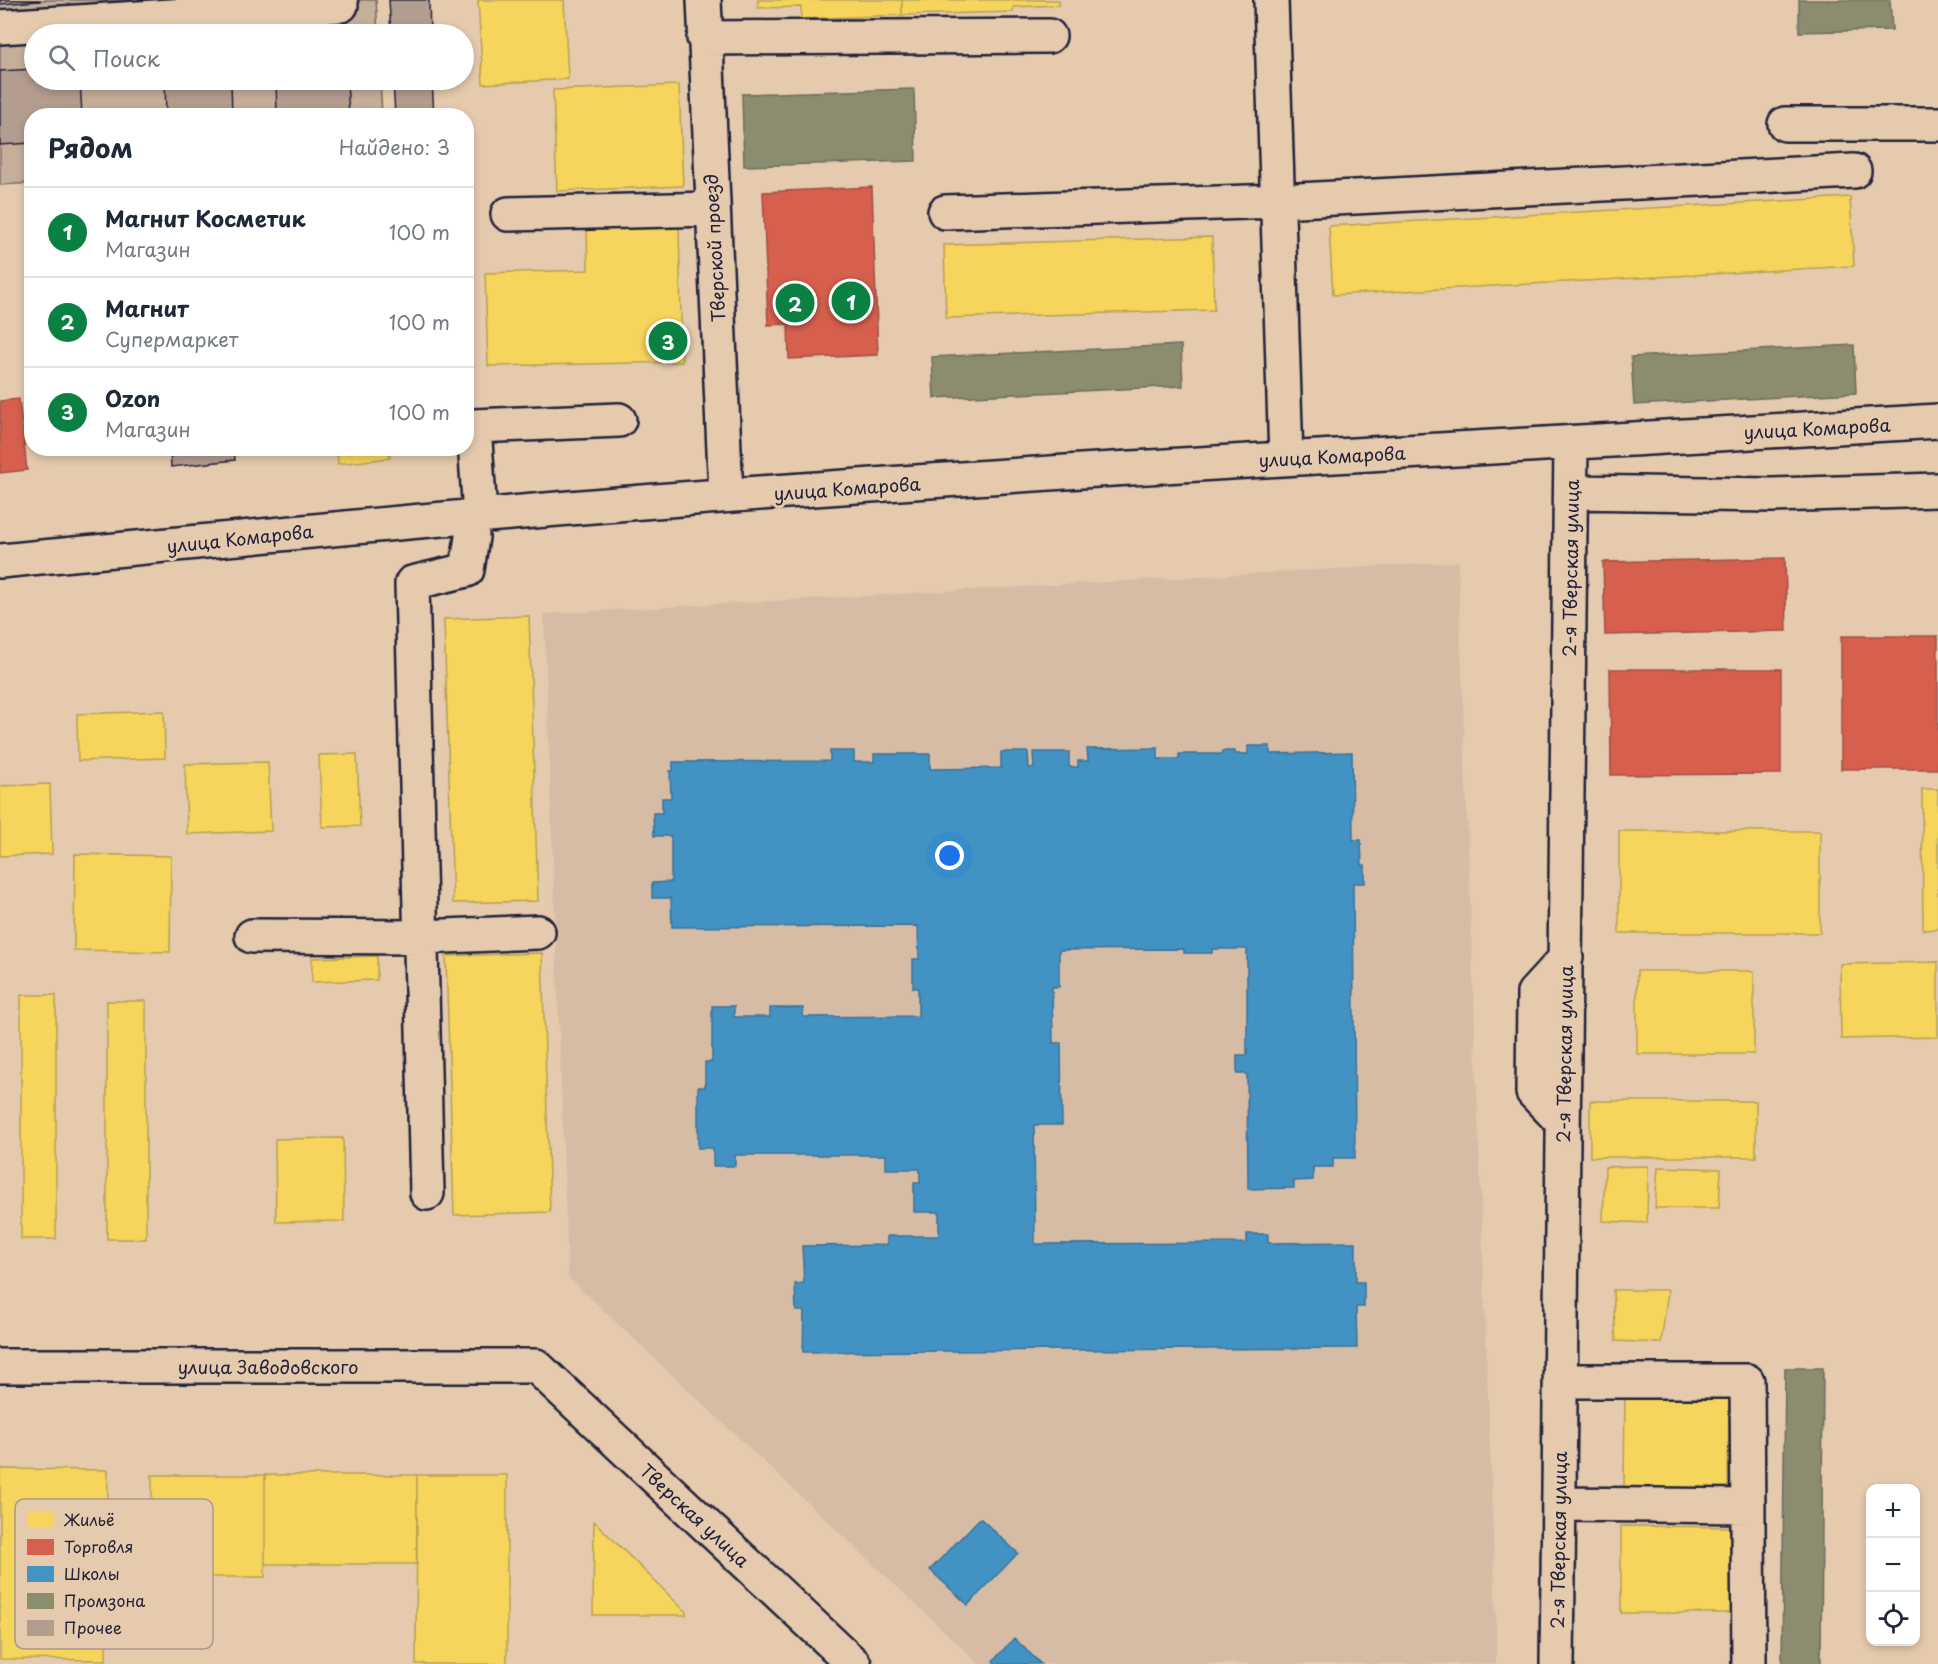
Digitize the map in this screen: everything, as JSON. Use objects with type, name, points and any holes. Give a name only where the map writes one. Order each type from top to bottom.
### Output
[{"type":"street","name":"Тверской проезд","points":[[704,0],[726,495]]},
{"type":"street","points":[[1271,0],[1287,458]]},
{"type":"street","points":[[46,24],[341,5]]},
{"type":"street","points":[[0,27],[24,25]]},
{"type":"street","points":[[704,38],[1049,36]]},
{"type":"street","points":[[1785,124],[1938,124]]},
{"type":"street","points":[[945,213],[1278,201],[1854,171]]},
{"type":"street","points":[[508,214],[713,209]]},
{"type":"street","points":[[427,1193],[411,583],[467,570],[476,515],[474,426],[619,420]]},
{"type":"street","name":"улица Комарова","points":[[0,561],[476,515],[726,495],[1287,458],[1938,421]]},
{"type":"street","points":[[1565,444],[1561,475],[1564,492],[1571,496],[1772,495],[1938,490]]},
{"type":"street","name":"2-я Тверская улица","points":[[1557,1664],[1571,496]]},
{"type":"street","points":[[252,936],[421,937],[538,932]]},
{"type":"street","name":"улица Заводовского","points":[[0,1366],[536,1366]]},
{"type":"street","name":"Тверская улица","points":[[536,1366],[854,1664]]},
{"type":"street","points":[[1560,1381],[1747,1381],[1749,1664]]},
{"type":"street","points":[[1558,1504],[1748,1506]]},
{"type":"shaded area","points":[[0,0],[376,0],[377,24],[24,24],[24,90],[381,90],[382,108],[24,108],[24,183],[0,185]]},
{"type":"shaded area","points":[[1458,562],[1496,1664],[979,1664],[568,1277],[544,614]]},
{"type":"building: Жильё","points":[[478,0],[564,0],[568,79],[483,84]]},
{"type":"building: Жильё","points":[[758,0],[902,0],[902,15],[801,19],[801,7],[758,8]]},
{"type":"building: Жильё","points":[[902,0],[1059,0],[1059,5],[1013,7],[1013,12],[902,15]]},
{"type":"building: Жильё","points":[[679,85],[683,186],[557,191],[553,90]]},
{"type":"building: Жильё","points":[[1850,197],[1854,266],[1333,295],[1329,226]]},
{"type":"building: Жильё","points":[[679,227],[682,362],[488,366],[485,273],[588,270],[587,229]]},
{"type":"building: Жильё","points":[[1212,237],[1214,310],[946,318],[944,245]]},
{"type":"building: Жильё","points":[[338,456],[390,456],[390,458],[338,464]]},
{"type":"building: Жильё","points":[[529,616],[538,901],[453,903],[444,619]]},
{"type":"building: Жильё","points":[[164,711],[165,758],[78,761],[77,714]]},
{"type":"building: Жильё","points":[[357,754],[360,826],[322,827],[319,755]]},
{"type":"building: Жильё","points":[[268,762],[271,831],[187,834],[185,764]]},
{"type":"building: Жильё","points":[[50,784],[52,854],[0,856],[0,786]]},
{"type":"building: Жильё","points":[[1922,789],[1938,789],[1938,929],[1923,930]]},
{"type":"building: Жильё","points":[[1619,831],[1820,831],[1820,933],[1619,933]]},
{"type":"building: Жильё","points":[[75,854],[171,856],[170,952],[74,950]]},
{"type":"building: Жильё","points":[[542,953],[550,1212],[454,1215],[446,956]]},
{"type":"building: Жильё","points":[[377,956],[377,980],[312,982],[312,958]]},
{"type":"building: Жильё","points":[[1938,962],[1938,1037],[1841,1039],[1840,964]]},
{"type":"building: Жильё","points":[[1637,971],[1754,971],[1754,1054],[1637,1054]]},
{"type":"building: Жильё","points":[[21,995],[56,995],[56,1239],[21,1239]]},
{"type":"building: Жильё","points":[[107,1001],[146,1001],[146,1239],[107,1239]]},
{"type":"building: Жильё","points":[[1590,1101],[1756,1101],[1756,1157],[1590,1157]]},
{"type":"building: Жильё","points":[[343,1138],[344,1221],[276,1222],[275,1139]]},
{"type":"building: Жильё","points":[[1648,1166],[1647,1223],[1603,1221],[1605,1167]]},
{"type":"building: Жильё","points":[[1658,1167],[1721,1169],[1719,1208],[1655,1208]]},
{"type":"building: Жильё","points":[[1613,1290],[1668,1290],[1661,1343],[1616,1341]]},
{"type":"building: Жильё","points":[[1625,1388],[1729,1389],[1728,1490],[1624,1488]]},
{"type":"building: Жильё","points":[[0,1469],[108,1470],[108,1499],[15,1499],[15,1649],[106,1649],[106,1660],[0,1659]]},
{"type":"building: Жильё","points":[[152,1475],[265,1475],[265,1577],[213,1577],[213,1499],[152,1499]]},
{"type":"building: Жильё","points":[[265,1475],[417,1475],[417,1564],[265,1564]]},
{"type":"building: Жильё","points":[[417,1475],[507,1475],[507,1664],[416,1664]]},
{"type":"building: Жильё","points":[[594,1521],[686,1612],[686,1615],[593,1615]]},
{"type":"building: Жильё","points":[[1621,1526],[1740,1527],[1740,1613],[1621,1613]]},
{"type":"building: Торговля","points":[[872,187],[878,355],[789,359],[788,324],[768,325],[763,192]]},
{"type":"building: Торговля","points":[[19,399],[27,470],[0,473],[0,401]]},
{"type":"building: Торговля","points":[[1785,558],[1787,631],[1605,635],[1603,562]]},
{"type":"building: Торговля","points":[[1841,636],[1938,636],[1938,769],[1841,769]]},
{"type":"building: Торговля","points":[[1610,669],[1781,669],[1781,774],[1611,775]]},
{"type":"building: Школы","points":[[1248,746],[1270,746],[1270,754],[1352,752],[1353,840],[1361,840],[1362,865],[1365,865],[1365,883],[1353,883],[1355,1158],[1333,1158],[1333,1167],[1313,1167],[1313,1180],[1294,1181],[1294,1188],[1248,1189],[1247,1074],[1237,1074],[1237,1055],[1247,1055],[1247,949],[1212,949],[1212,953],[1184,953],[1184,949],[1059,950],[1059,987],[1052,987],[1053,1043],[1061,1043],[1062,1125],[1034,1125],[1035,1244],[1247,1243],[1247,1234],[1268,1234],[1268,1243],[1356,1242],[1356,1282],[1364,1282],[1364,1307],[1356,1307],[1357,1348],[803,1352],[804,1311],[796,1311],[795,1284],[804,1283],[802,1246],[887,1245],[887,1236],[939,1236],[939,1212],[914,1212],[914,1183],[920,1183],[920,1169],[886,1169],[886,1155],[735,1155],[735,1166],[713,1166],[713,1148],[698,1148],[698,1087],[705,1087],[705,1062],[712,1062],[712,1006],[734,1006],[734,1017],[770,1017],[770,1008],[803,1008],[803,1017],[918,1016],[918,988],[913,988],[913,959],[919,959],[918,926],[672,927],[671,898],[652,898],[652,883],[671,882],[671,836],[654,836],[653,813],[662,813],[662,798],[671,798],[670,771],[673,771],[673,762],[830,761],[830,751],[854,751],[854,762],[874,762],[874,754],[930,754],[930,769],[1001,768],[1001,752],[1028,752],[1029,768],[1034,768],[1033,752],[1069,752],[1069,767],[1078,767],[1078,761],[1088,761],[1087,749],[1158,748],[1158,759],[1179,759],[1179,754],[1222,754],[1222,751],[1235,751],[1235,754],[1248,754]]},
{"type":"building: Школы","points":[[980,1518],[1018,1553],[968,1605],[930,1570]]},
{"type":"building: Школы","points":[[1014,1638],[1041,1664],[996,1664],[993,1661]]},
{"type":"building: Промзона","points":[[1799,0],[1890,0],[1892,30],[1799,32]]},
{"type":"building: Промзона","points":[[914,89],[916,161],[744,166],[742,94]]},
{"type":"building: Промзона","points":[[1181,345],[1183,386],[934,398],[932,357]]},
{"type":"building: Промзона","points":[[1854,345],[1856,393],[1634,405],[1631,357]]},
{"type":"building: Промзона","points":[[1785,1368],[1823,1368],[1821,1664],[1782,1664]]},
{"type":"building: Прочее","points":[[0,0],[40,0],[40,1],[0,4]]},
{"type":"building: Прочее","points":[[389,0],[429,0],[430,24],[390,24]]},
{"type":"building: Прочее","points":[[24,70],[24,90],[81,90],[82,108],[24,108],[24,144],[0,145],[0,71]]},
{"type":"building: Прочее","points":[[165,90],[231,90],[232,108],[166,108]]},
{"type":"building: Прочее","points":[[276,90],[348,90],[349,108],[277,108]]},
{"type":"building: Прочее","points":[[394,90],[433,90],[434,108],[395,108]]},
{"type":"building: Прочее","points":[[170,456],[235,456],[235,460],[171,467]]},
{"type":"place","name":"Магнит Косметик","points":[[851,301]]},
{"type":"place","name":"Магнит","points":[[795,303]]},
{"type":"place","name":"Ozon","points":[[668,341]]}]
